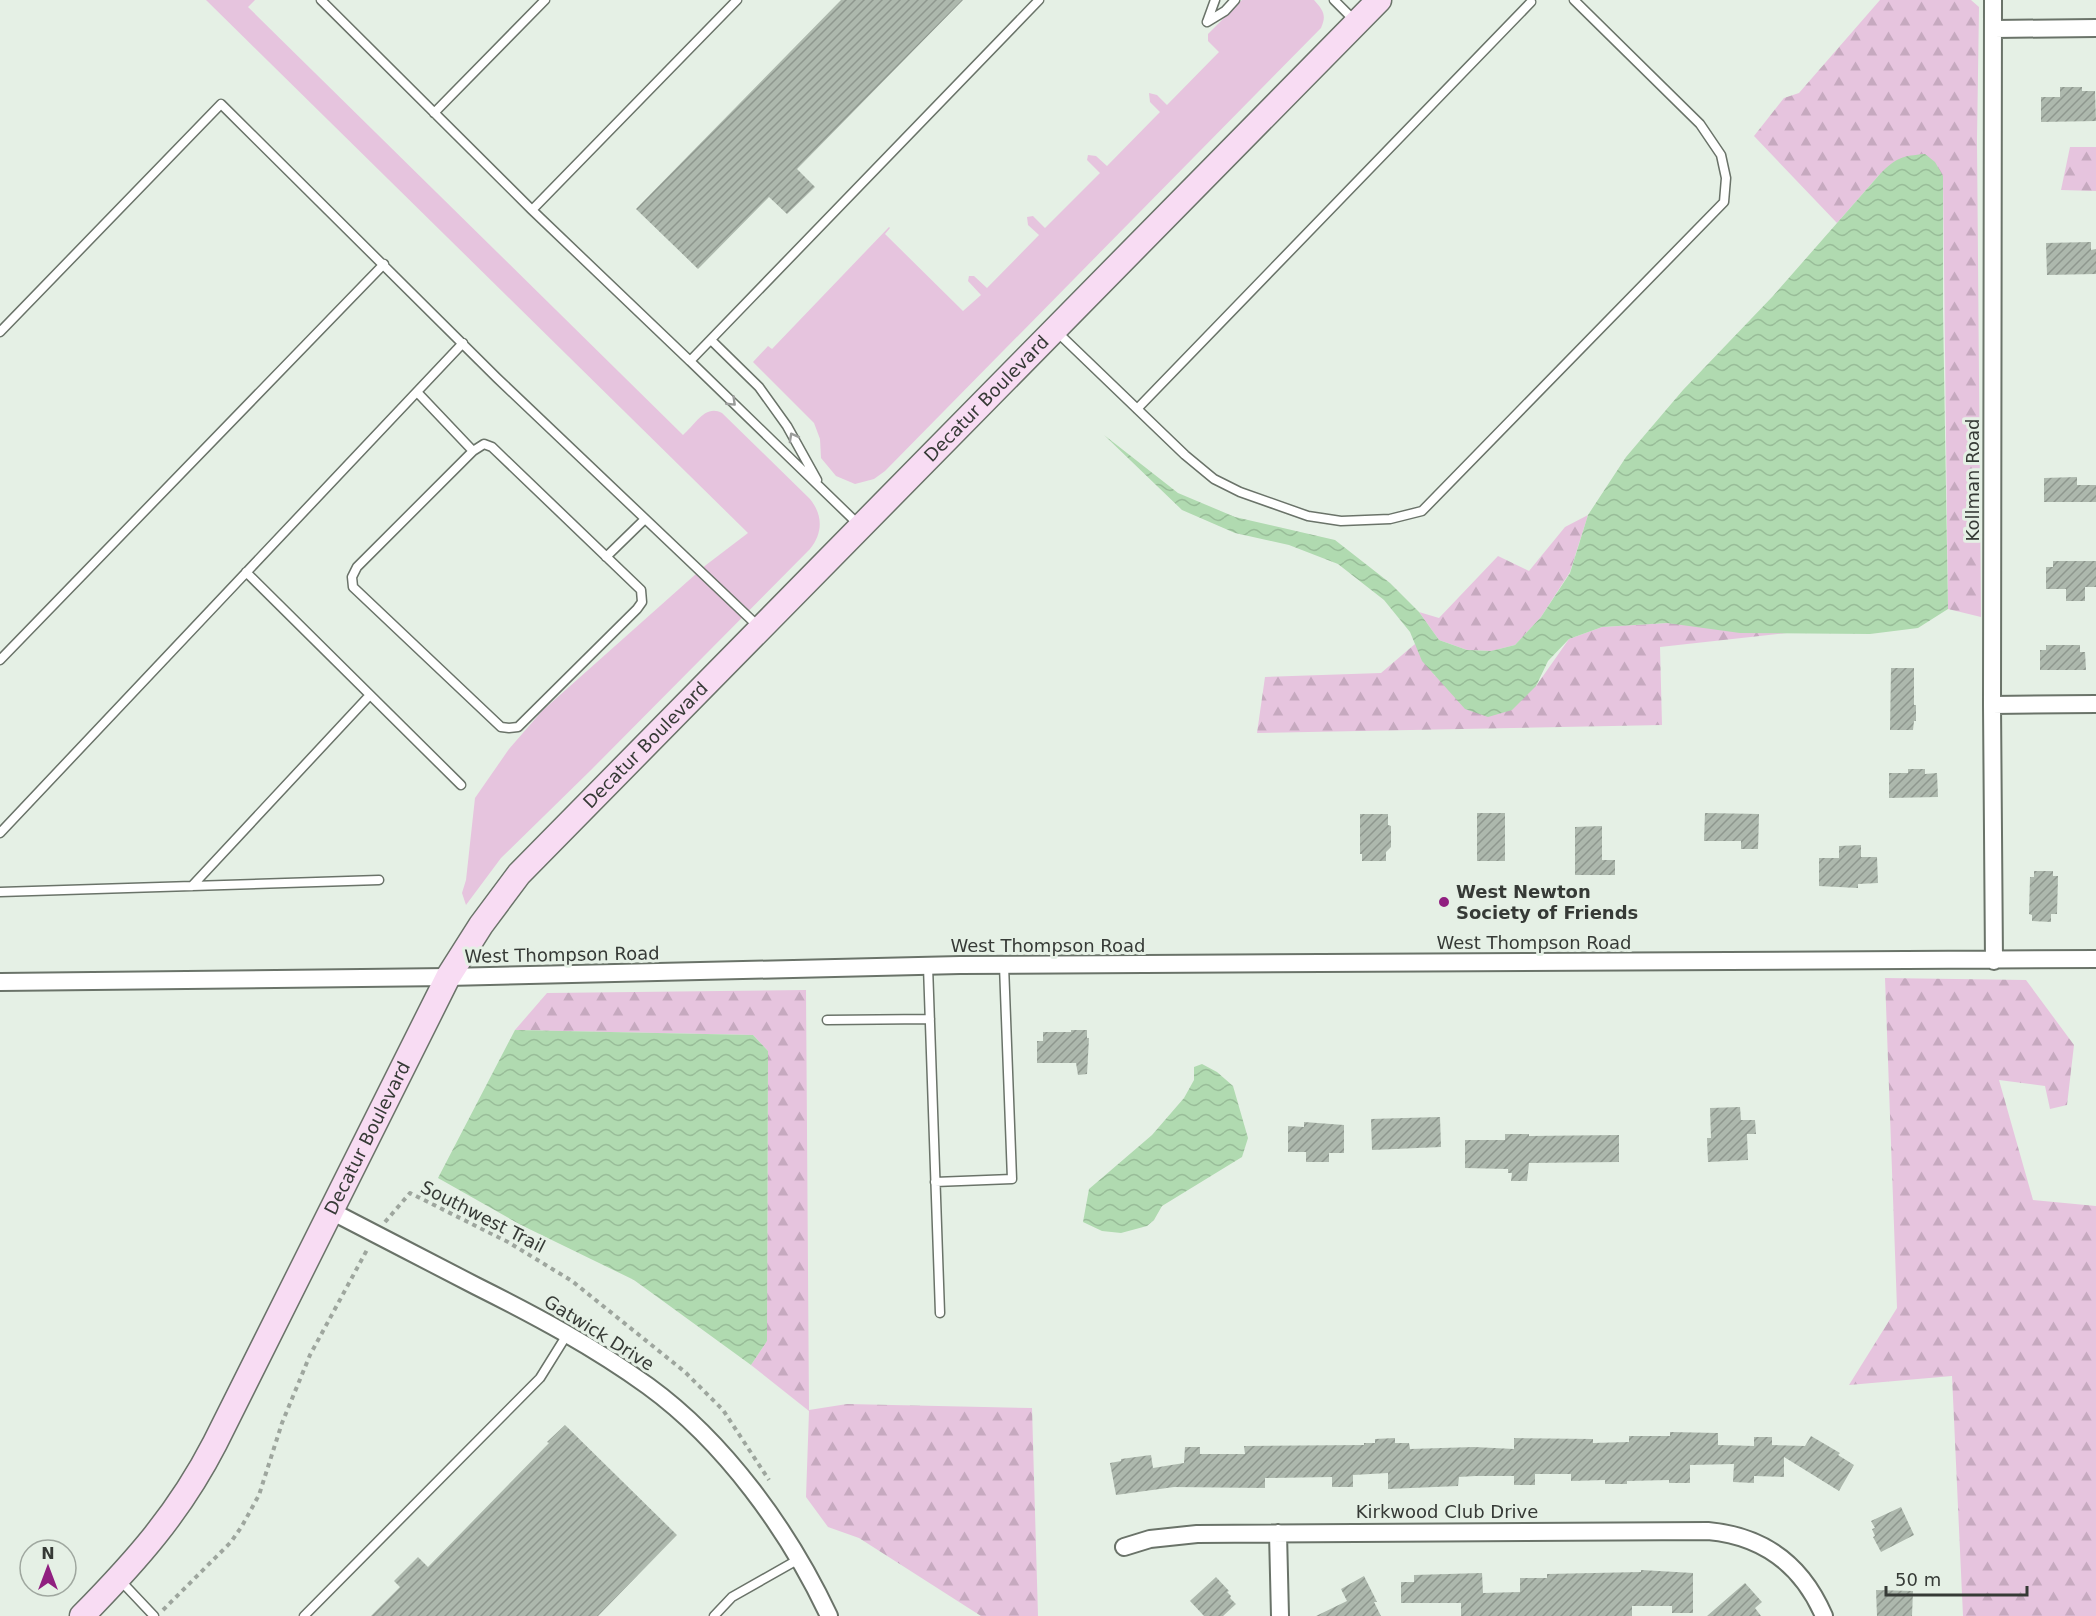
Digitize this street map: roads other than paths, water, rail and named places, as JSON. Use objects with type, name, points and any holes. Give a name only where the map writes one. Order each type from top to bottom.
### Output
[{"type":"street","name":"Decatur Boulevard","points":[[82,1616],[163,1528],[205,1463],[448,977],[481,925],[519,874],[1379,0]]},
{"type":"street","name":"Kollman Road","points":[[1993,0],[1994,961]]},
{"type":"street","points":[[1994,29],[2096,28]]},
{"type":"street","points":[[1992,705],[2096,704]]},
{"type":"street","name":"West Thompson Road","points":[[0,982],[448,977],[1004,965],[2096,959]]},
{"type":"street","name":"Gatwick Drive","points":[[331,1211],[568,1333],[621,1366],[650,1388],[706,1437],[755,1495],[799,1559],[829,1616]]},
{"type":"street","name":"Kirkwood Club Drive","points":[[1124,1547],[1167,1536],[1278,1533],[1724,1532],[1746,1538],[1769,1549],[1786,1561],[1806,1582],[1824,1616]]},
{"type":"street","points":[[1278,1533],[1280,1616]]},
{"type":"lane","points":[[321,0],[532,210],[861,527]]},
{"type":"lane","points":[[434,113],[545,0]]},
{"type":"lane","points":[[532,210],[737,0]]},
{"type":"lane","points":[[690,361],[1039,0]]},
{"type":"lane","points":[[1215,0],[1207,22],[1225,11],[1235,0]]},
{"type":"lane","points":[[1334,0],[1357,22]]},
{"type":"lane","points":[[1054,330],[1185,455],[1214,479],[1240,492],[1308,516],[1341,521],[1390,519],[1422,511],[1724,202],[1726,178],[1721,155],[1700,124],[1574,0]]},
{"type":"lane","points":[[1137,409],[1532,1]]},
{"type":"lane","points":[[0,332],[221,104],[463,343],[761,628]]},
{"type":"lane","points":[[0,660],[384,264]]},
{"type":"lane","points":[[711,340],[759,387],[787,426],[821,488]]},
{"type":"lane","points":[[0,833],[463,343]]},
{"type":"lane","points":[[417,392],[473,451]]},
{"type":"lane","points":[[484,444],[492,447],[640,590],[642,602],[518,727],[501,727],[353,587],[352,577],[357,567],[473,451],[484,444]]},
{"type":"lane","points":[[606,557],[645,519]]},
{"type":"lane","points":[[246,572],[461,785]]},
{"type":"lane","points":[[192,886],[370,695]]},
{"type":"lane","points":[[0,892],[379,880]]},
{"type":"lane","points":[[935,1182],[1012,1179],[1004,965]]},
{"type":"lane","points":[[928,966],[940,1313]]},
{"type":"lane","points":[[827,1020],[930,1019]]},
{"type":"lane","points":[[304,1616],[540,1378],[568,1333]]},
{"type":"lane","points":[[714,1616],[732,1598],[799,1559]]},
{"type":"lane","points":[[118,1579],[156,1616]]},
{"type":"water","points":[[1925,154],[1935,162],[1943,176],[1948,609],[1918,628],[1870,634],[1740,633],[1667,623],[1602,627],[1569,639],[1548,661],[1536,686],[1512,710],[1488,717],[1465,709],[1422,661],[1410,632],[1384,600],[1338,564],[1289,545],[1235,533],[1182,510],[1104,435],[1178,493],[1235,517],[1335,540],[1390,583],[1419,612],[1439,640],[1467,650],[1491,651],[1515,645],[1541,617],[1570,573],[1588,515],[1626,457],[1683,390],[1773,296],[1880,174],[1900,158]]},
{"type":"water","points":[[515,1030],[753,1035],[768,1051],[767,1341],[751,1365],[634,1280],[521,1225],[438,1178]]},
{"type":"water","points":[[1202,1064],[1217,1072],[1233,1086],[1248,1138],[1242,1157],[1162,1206],[1154,1220],[1147,1226],[1121,1233],[1102,1231],[1083,1222],[1089,1189],[1152,1135],[1184,1098],[1194,1080],[1194,1067]]},
{"type":"place","name":"West Newton Society of Friends","points":[[1444,902]]}]
